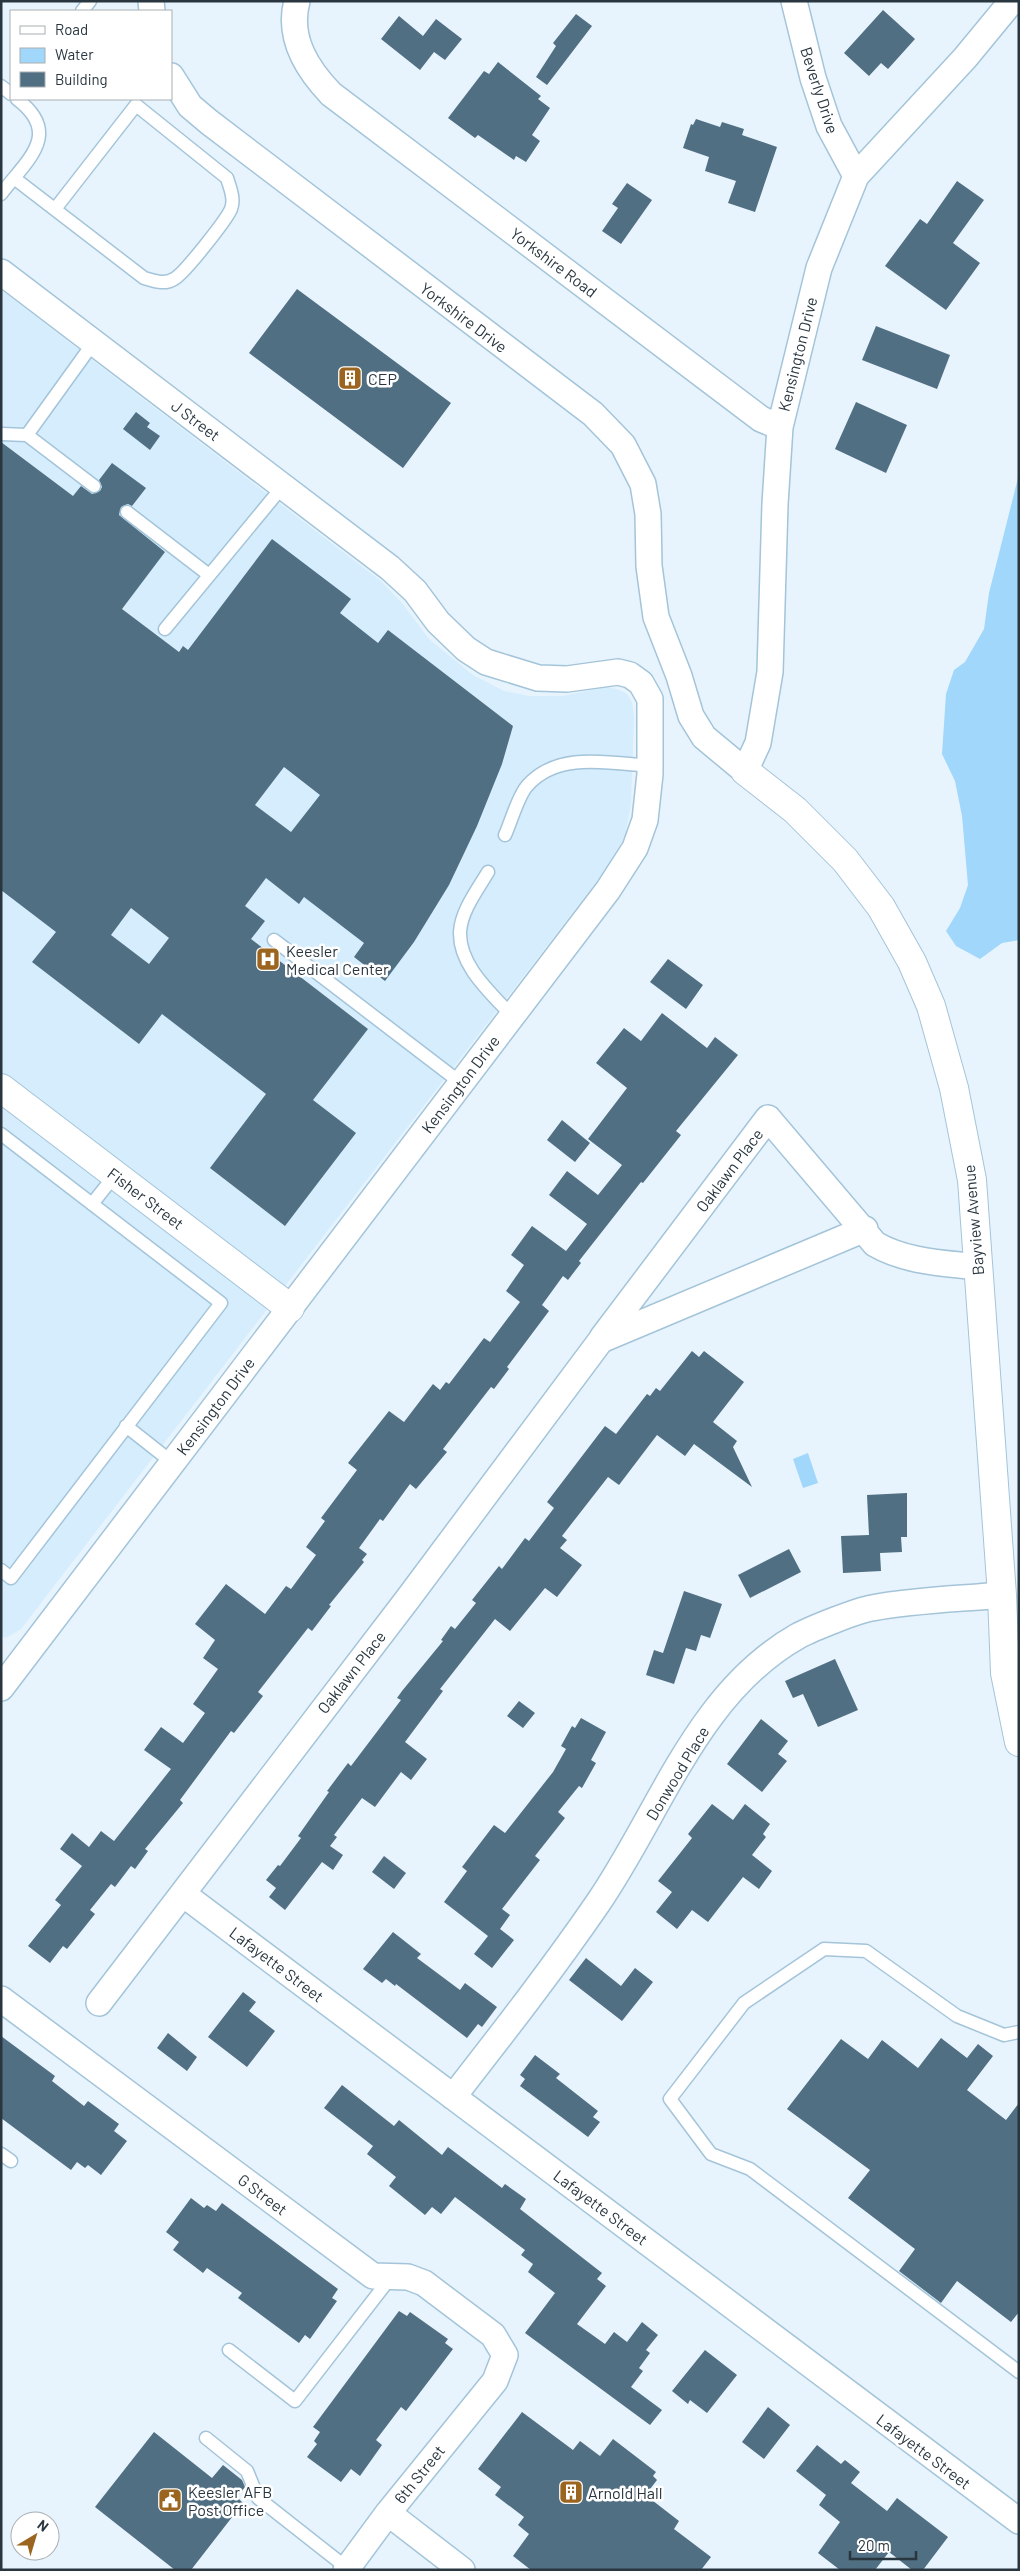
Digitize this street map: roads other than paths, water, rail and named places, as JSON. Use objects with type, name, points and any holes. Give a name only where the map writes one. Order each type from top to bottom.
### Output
[{"type":"street","name":"Yorkshire Road","points":[[298,1],[295,29],[299,46],[307,66],[330,94],[762,419],[780,427]]},
{"type":"street","name":"Beverly Drive","points":[[794,1],[813,78],[829,126],[856,176]]},
{"type":"street","name":"Kensington Drive","points":[[745,770],[758,743],[770,672],[775,504],[780,427],[819,268],[856,176],[964,58],[1012,1]]},
{"type":"street","name":"Yorkshire Drive","points":[[172,78],[190,106],[208,122],[593,414],[623,445],[643,484],[648,514],[649,566],[656,616],[679,676],[691,716],[704,737],[745,770]]},
{"type":"street","name":"J Street","points":[[1,272],[390,568]]},
{"type":"street","name":"Kensington Drive","points":[[1,1688],[10,1661],[172,1463],[608,890],[635,848],[645,820],[650,766],[650,699],[641,683],[630,675],[618,672],[567,679],[538,678],[486,662],[466,649],[438,622],[415,591],[390,568]]},
{"type":"street","name":"Bayview Avenue","points":[[745,770],[795,810],[845,860],[881,907],[912,962],[931,1006],[954,1088],[972,1180],[1002,1595],[1005,1673],[1019,1742]]},
{"type":"street","name":"Fisher Street","points":[[1,1088],[290,1308]]},
{"type":"street","name":"Oaklawn Place","points":[[99,2003],[407,1600],[768,1118],[876,1244],[888,1251],[913,1259],[978,1267]]},
{"type":"street","points":[[601,1340],[865,1229]]},
{"type":"street","name":"Donwood Place","points":[[453,2097],[504,2032],[598,1903],[637,1840],[686,1752],[720,1704],[760,1662],[799,1636],[870,1608],[1002,1595]]},
{"type":"street","name":"Lafayette Street","points":[[183,1894],[1019,2521]]},
{"type":"street","name":"G Street","points":[[1,1999],[373,2276],[408,2277],[424,2283],[493,2336],[505,2355],[495,2381]]},
{"type":"street","name":"6th Street","points":[[347,2569],[388,2513],[495,2381]]},
{"type":"street","points":[[388,2513],[462,2570]]},
{"type":"lane","points":[[1,194],[37,147],[41,133],[36,116],[18,100]]},
{"type":"lane","points":[[14,178],[144,278],[161,283],[174,279],[186,269],[231,209],[232,194],[227,178],[136,105],[55,209]]},
{"type":"lane","points":[[27,435],[94,342]]},
{"type":"lane","points":[[1,434],[27,435],[94,486]]},
{"type":"lane","points":[[165,630],[283,486]]},
{"type":"lane","points":[[127,512],[209,575]]},
{"type":"lane","points":[[505,835],[526,787],[543,771],[562,764],[589,762],[650,766]]},
{"type":"lane","points":[[488,872],[467,909],[460,931],[464,956],[479,978],[512,1016]]},
{"type":"lane","points":[[274,940],[462,1082]]},
{"type":"lane","points":[[1,1134],[221,1303],[11,1578],[1,1570]]},
{"type":"lane","points":[[92,1204],[115,1175]]},
{"type":"lane","points":[[126,1426],[172,1463]]},
{"type":"lane","points":[[1019,2032],[1004,2035],[957,2016],[866,1951],[824,1948],[744,2003],[670,2099],[711,2154],[750,2169],[1019,2372]]},
{"type":"lane","points":[[228,2350],[296,2401],[392,2277]]},
{"type":"lane","points":[[206,2438],[247,2471],[258,2498],[347,2569]]},
{"type":"water","points":[[1019,474],[1019,940],[1002,943],[980,959],[956,946],[946,931],[960,908],[968,885],[962,816],[955,781],[942,754],[946,694],[954,670],[965,662],[984,629],[989,593]]},
{"type":"water","points":[[808,1453],[818,1483],[803,1488],[793,1459]]},
{"type":"place","name":"CEP","points":[[350,378]]},
{"type":"place","name":"Keesler Medical Center","points":[[268,959]]},
{"type":"place","name":"Arnold Hall","points":[[571,2492]]},
{"type":"place","name":"Keesler AFB Post Office","points":[[170,2500]]}]
